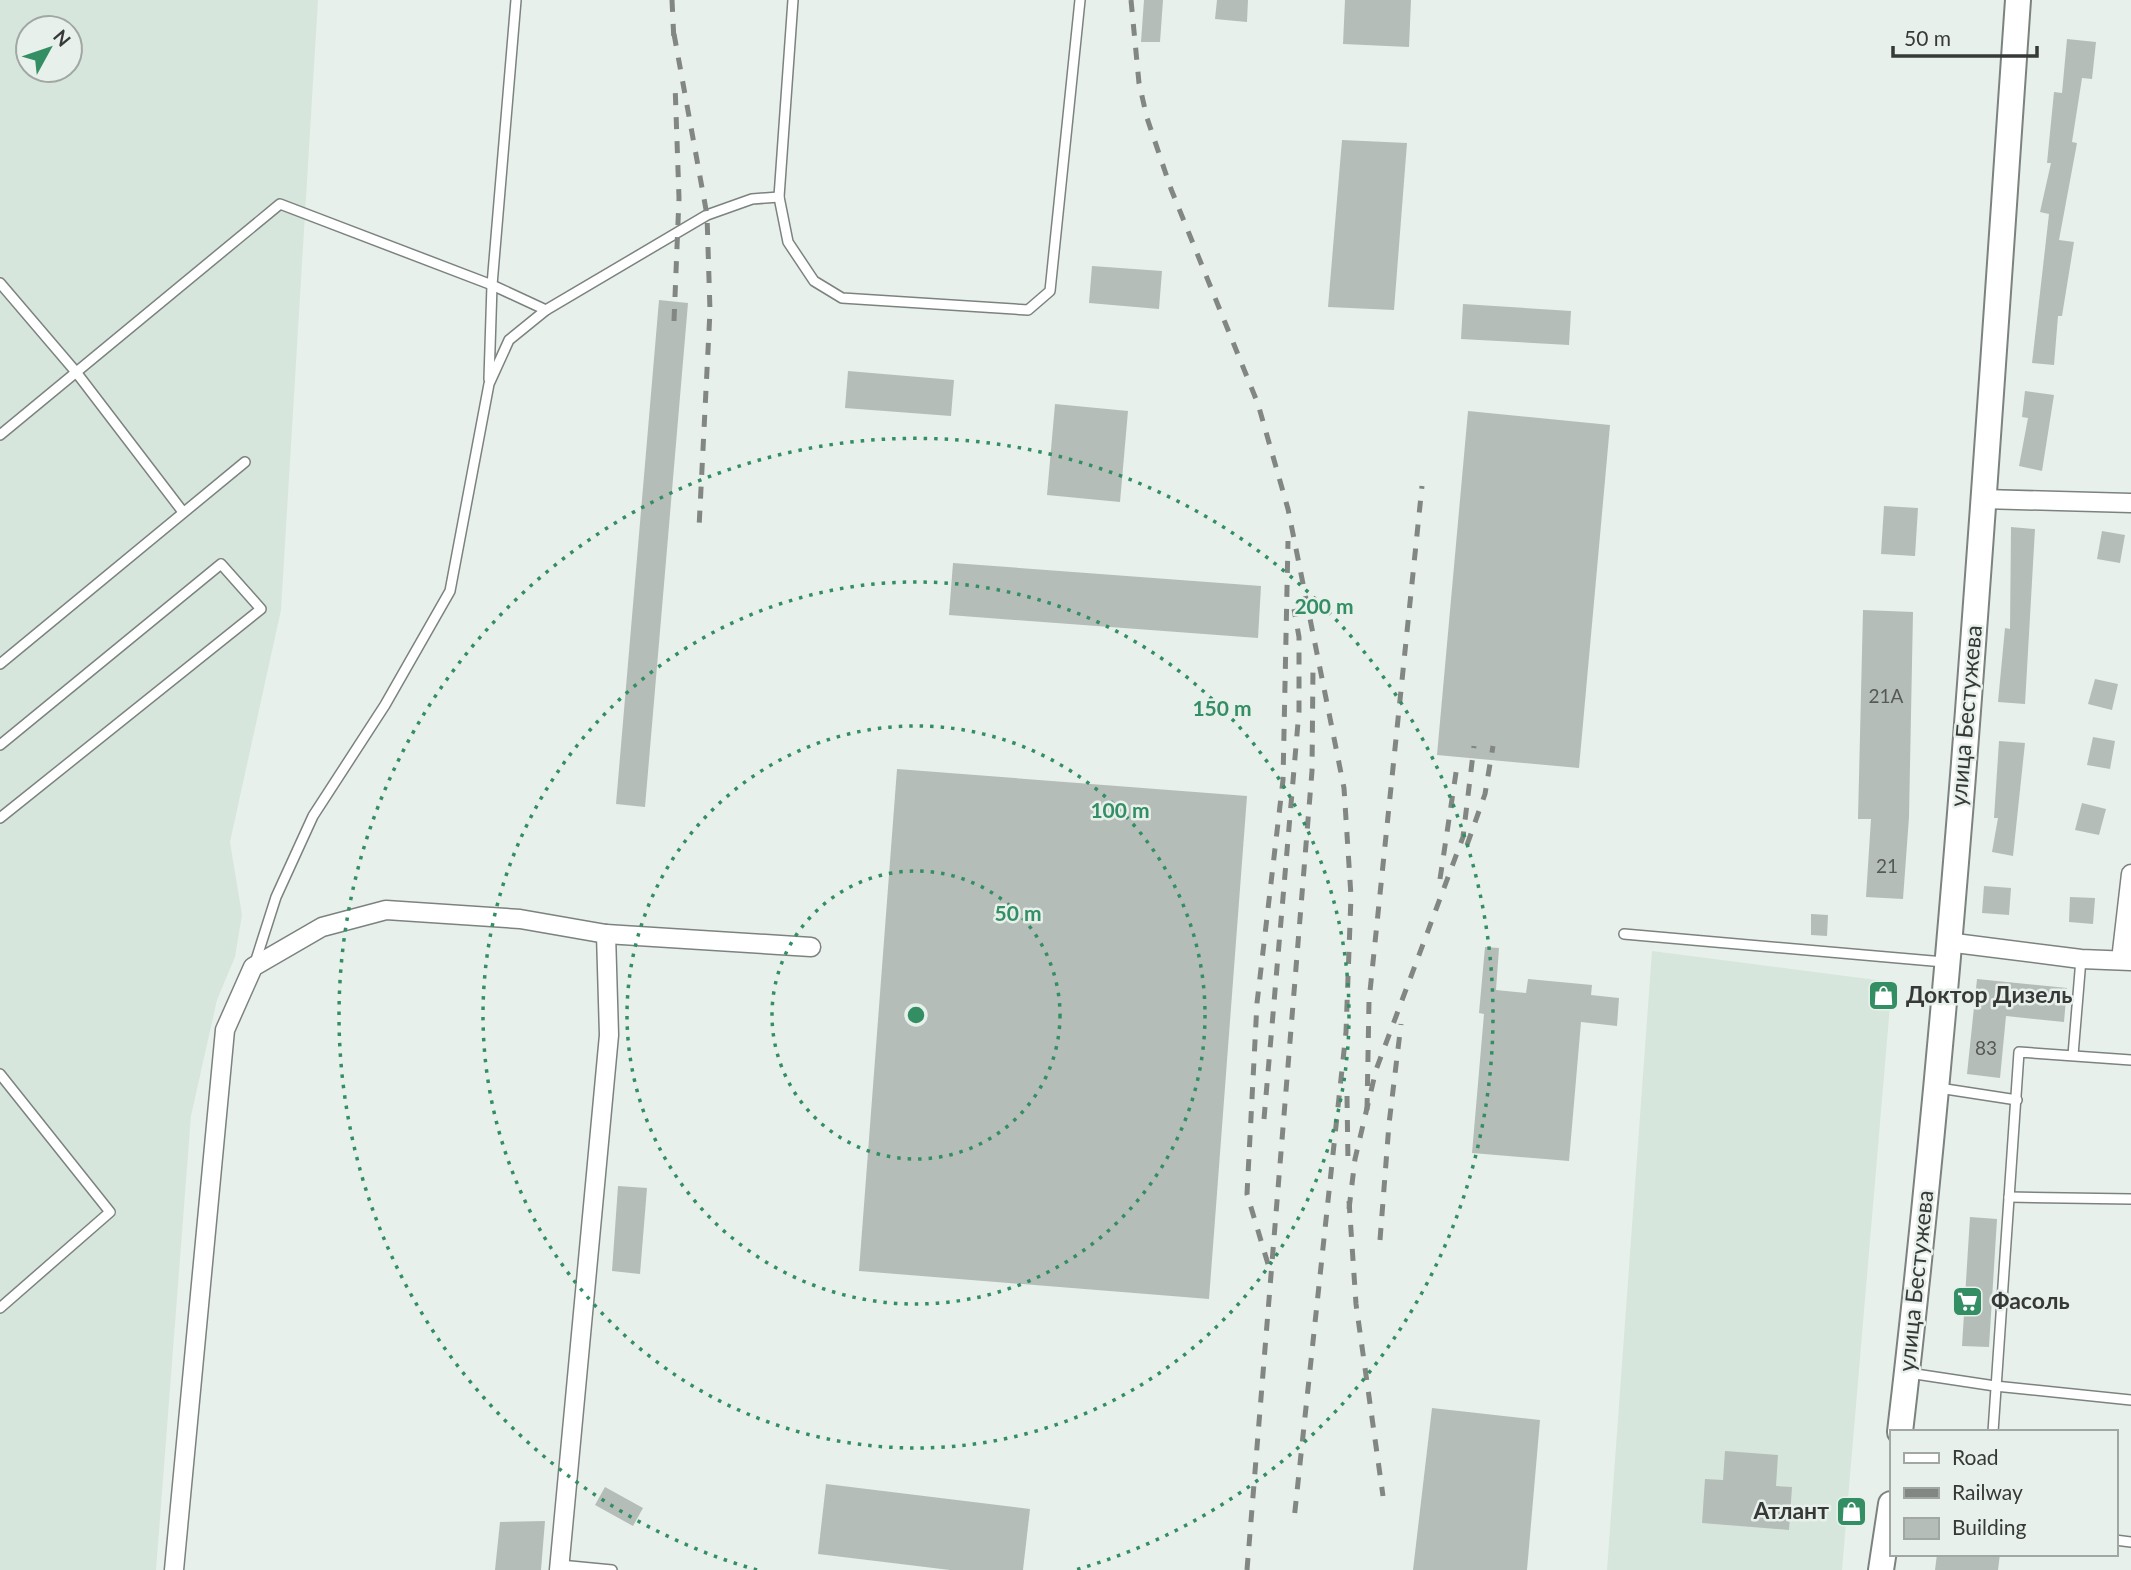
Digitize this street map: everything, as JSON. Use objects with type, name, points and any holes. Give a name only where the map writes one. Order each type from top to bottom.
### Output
[{"type":"street","name":"улица Бестужева","points":[[1900,1430],[1936,1088],[1983,499],[2018,0]]},
{"type":"street","points":[[1983,499],[2131,503]]},
{"type":"street","points":[[1946,953],[2126,961],[2131,874]]},
{"type":"street","points":[[174,1570],[225,1030],[253,967],[322,927],[386,910],[520,919],[606,934],[811,947]]},
{"type":"street","points":[[559,1568],[609,1035],[606,934]]},
{"type":"street","points":[[1881,1570],[1890,1511]]},
{"type":"lane","points":[[253,967],[276,897],[313,816],[385,705],[450,591],[489,384],[492,285],[516,0]]},
{"type":"lane","points":[[793,0],[779,197],[788,242],[814,281],[842,298],[1028,310],[1050,291],[1080,0]]},
{"type":"lane","points":[[489,384],[509,340],[546,310],[707,215],[752,199],[779,197]]},
{"type":"lane","points":[[0,435],[280,204],[492,285],[546,310]]},
{"type":"lane","points":[[0,284],[76,372],[183,512]]},
{"type":"lane","points":[[0,664],[245,462]]},
{"type":"lane","points":[[0,745],[221,564],[261,608],[0,818]]},
{"type":"lane","points":[[1624,934],[1946,953]]},
{"type":"lane","points":[[2073,1055],[2081,959]]},
{"type":"lane","points":[[1993,1430],[2019,1052],[2131,1060]]},
{"type":"lane","points":[[0,1308],[110,1212],[2,1079]]},
{"type":"lane","points":[[1936,1088],[2017,1100]]},
{"type":"lane","points":[[2009,1196],[2131,1199]]},
{"type":"lane","points":[[1907,1372],[1995,1386],[2131,1399]]},
{"type":"lane","points":[[559,1568],[612,1570]]},
{"type":"shaded area","points":[[0,0],[318,0],[281,610],[230,842],[242,915],[235,957],[217,1000],[191,1116],[156,1570],[0,1570]]},
{"type":"shaded area","points":[[1652,951],[1892,982],[1842,1570],[1607,1570]]},
{"type":"building","points":[[1144,0],[1163,0],[1160,42],[1141,42]]},
{"type":"building","points":[[1217,0],[1248,0],[1247,22],[1215,19]]},
{"type":"building","points":[[1345,0],[1411,0],[1409,47],[1343,44]]},
{"type":"building","points":[[2067,39],[2096,42],[2092,79],[2082,78],[2072,142],[2077,143],[2059,240],[2074,242],[2062,316],[2058,316],[2054,365],[2032,363],[2049,214],[2040,212],[2051,163],[2047,163],[2054,92],[2062,93]]},
{"type":"building","points":[[1342,140],[1407,143],[1394,310],[1328,307]]},
{"type":"building","points":[[1092,266],[1162,271],[1159,309],[1089,303]]},
{"type":"building","points":[[659,300],[688,303],[645,807],[616,804]]},
{"type":"building","points":[[1463,304],[1571,311],[1569,345],[1461,339]]},
{"type":"building","points":[[848,371],[954,380],[951,416],[845,408]]},
{"type":"building","points":[[2025,391],[2054,395],[2042,471],[2019,466],[2028,418],[2022,417]]},
{"type":"building","points":[[1055,404],[1128,411],[1120,502],[1047,495]]},
{"type":"building","points":[[1468,411],[1610,425],[1579,768],[1437,755]]},
{"type":"building","points":[[1884,506],[1918,508],[1915,556],[1881,554]]},
{"type":"building","points":[[2011,527],[2035,529],[2025,704],[1998,702],[2005,628],[2010,629]]},
{"type":"building","points":[[2102,531],[2125,535],[2120,563],[2097,559]]},
{"type":"building","points":[[953,563],[1261,586],[1258,638],[949,615]]},
{"type":"building","points":[[1863,610],[1913,612],[1909,817],[1903,899],[1866,897],[1871,819],[1858,819]]},
{"type":"building","points":[[2095,679],[2118,684],[2112,710],[2088,704]]},
{"type":"building","points":[[2093,737],[2115,741],[2110,769],[2087,765]]},
{"type":"building","points":[[1999,741],[2025,743],[2013,856],[1992,852],[1998,818],[1994,818]]},
{"type":"building","points":[[897,769],[1247,796],[1209,1299],[859,1271]]},
{"type":"building","points":[[2082,803],[2106,809],[2099,835],[2075,830]]},
{"type":"building","points":[[1984,886],[2011,888],[2009,915],[1982,913]]},
{"type":"building","points":[[2070,897],[2095,898],[2093,924],[2069,922]]},
{"type":"building","points":[[1811,914],[1828,915],[1827,936],[1811,935]]},
{"type":"building","points":[[1485,947],[1499,948],[1496,990],[1526,993],[1528,979],[1592,985],[1591,995],[1619,998],[1617,1026],[1581,1022],[1569,1161],[1472,1153],[1484,1014],[1479,1013]]},
{"type":"building","points":[[1977,979],[2067,988],[2064,1022],[2006,1016],[2000,1078],[1967,1074]]},
{"type":"building","name":"Доктор Дизель","points":[[1876,981],[1892,982],[1891,1008],[1874,1008]]},
{"type":"building","points":[[618,1186],[647,1188],[640,1274],[612,1271]]},
{"type":"building","points":[[1970,1217],[1997,1219],[1989,1347],[1962,1346]]},
{"type":"building","points":[[1432,1408],[1540,1420],[1527,1570],[1413,1570]]},
{"type":"building","points":[[1725,1451],[1778,1455],[1776,1486],[1792,1487],[1789,1530],[1702,1523],[1705,1479],[1723,1480]]},
{"type":"building","points":[[826,1484],[1030,1509],[1023,1570],[950,1570],[818,1554]]},
{"type":"building","points":[[605,1487],[643,1508],[633,1526],[595,1505]]},
{"type":"building","points":[[545,1521],[541,1570],[495,1570],[500,1522]]},
{"type":"building","points":[[1937,1556],[2000,1556],[1998,1570],[1935,1570]]},
{"type":"railway","points":[[672,0],[674,42]]},
{"type":"railway","points":[[1131,0],[1139,83],[1147,118],[1171,189],[1258,404],[1288,509],[1344,788],[1351,896],[1346,1032],[1294,1520]]},
{"type":"railway","points":[[674,34],[707,215],[710,311],[699,528]]},
{"type":"railway","points":[[674,321],[679,198],[675,84]]},
{"type":"railway","points":[[1367,1110],[1369,1001],[1422,486]]},
{"type":"railway","points":[[1268,1264],[1247,1194],[1257,1003],[1283,780],[1288,541]]},
{"type":"railway","points":[[1264,1119],[1299,711],[1299,637],[1294,609]]},
{"type":"railway","points":[[1247,1570],[1312,771],[1313,667]]},
{"type":"railway","points":[[1349,1209],[1355,1159],[1376,1070],[1463,837],[1474,746]]},
{"type":"railway","points":[[1467,845],[1485,794],[1493,746]]},
{"type":"railway","points":[[1440,879],[1457,766]]},
{"type":"railway","points":[[1380,1240],[1389,1124],[1401,1024]]},
{"type":"railway","points":[[1347,1096],[1348,1162]]},
{"type":"railway","points":[[1349,1201],[1356,1304],[1383,1496]]},
{"type":"place","name":"Доктор Дизель","points":[[1883,995]]},
{"type":"place","name":"Фасоль","points":[[1968,1301]]},
{"type":"place","name":"Атлант","points":[[1852,1511]]}]
